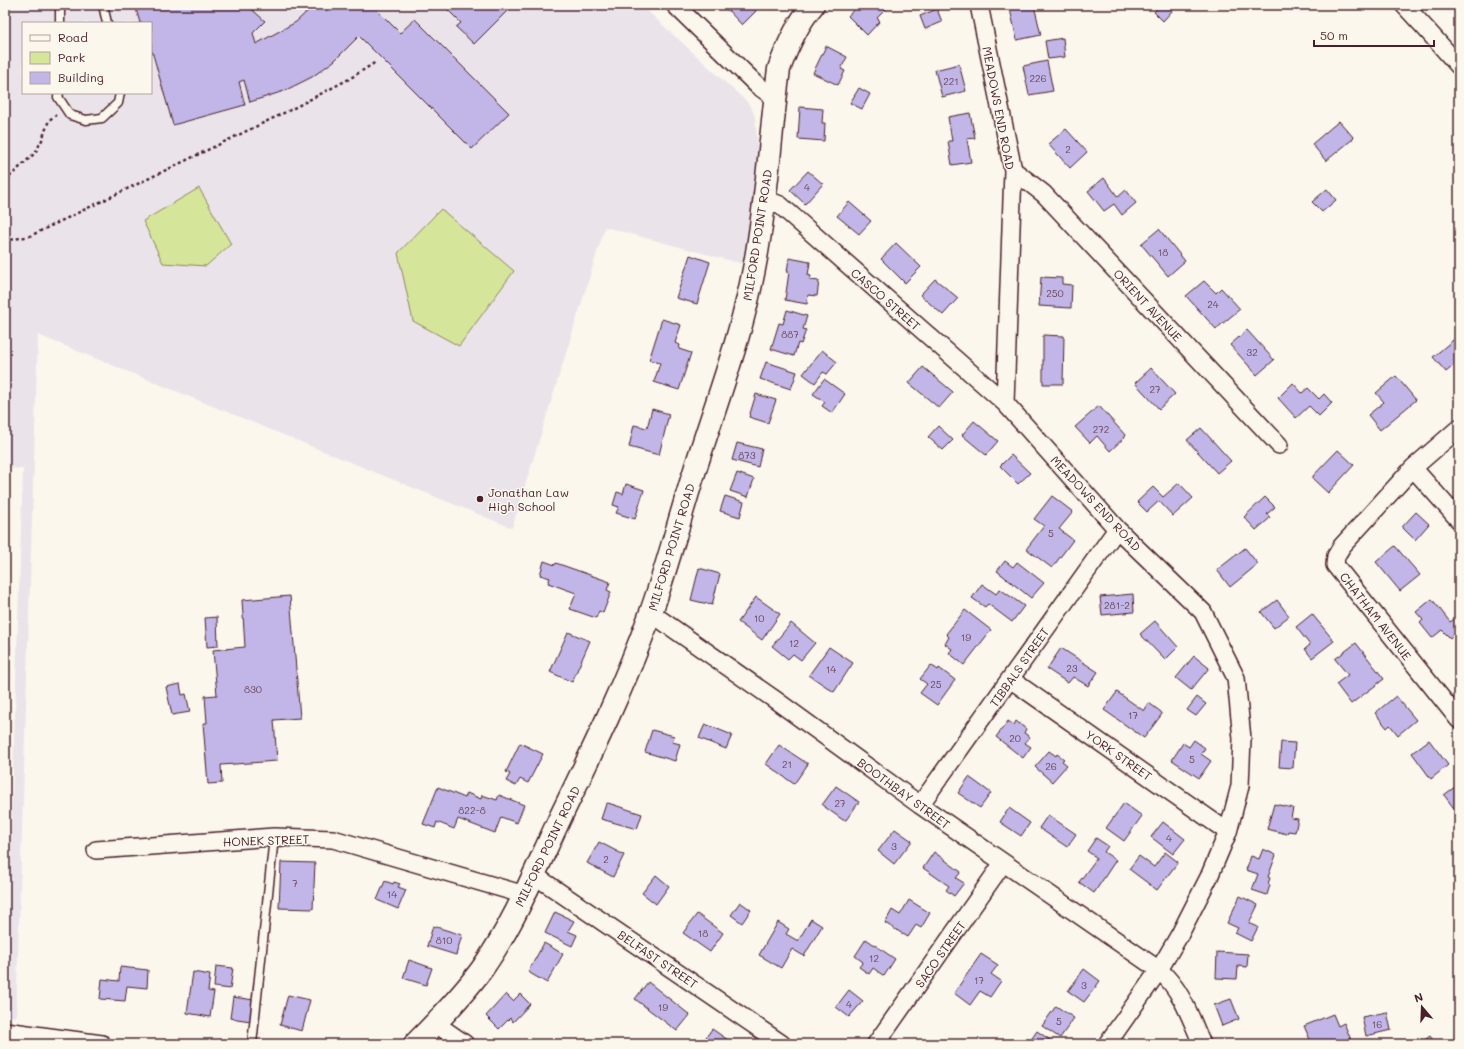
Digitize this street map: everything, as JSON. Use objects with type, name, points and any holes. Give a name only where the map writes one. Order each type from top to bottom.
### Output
[{"type":"main road","name":"MILFORD POINT ROAD","points":[[415,1044],[436,1024],[460,996],[482,968],[505,932],[525,895],[628,672],[651,613],[693,474],[741,328],[754,270],[765,199],[779,69],[784,54],[796,30],[813,5]]},
{"type":"street","points":[[675,5],[757,85],[775,98]]},
{"type":"street","name":"MEADOWS END ROAD","points":[[979,5],[1013,170],[1005,403],[1117,529],[1203,612],[1236,678],[1242,739],[1240,786],[1228,832],[1196,904],[1159,970],[1107,1044]]},
{"type":"street","points":[[1404,5],[1459,66]]},
{"type":"street","name":"ORIENT AVENUE","points":[[1013,170],[1044,194],[1279,445]]},
{"type":"street","name":"CASCO STREET","points":[[765,199],[779,204],[1005,403]]},
{"type":"street","name":"CHATHAM AVENUE","points":[[1459,428],[1413,468],[1342,546],[1336,556],[1336,565],[1459,720]]},
{"type":"street","points":[[1413,468],[1459,520]]},
{"type":"street","name":"TIBBALS STREET","points":[[920,805],[1117,529]]},
{"type":"street","name":"BOOTHBAY STREET","points":[[651,613],[774,699],[920,805],[1159,970],[1177,989],[1202,1044]]},
{"type":"street","name":"YORK STREET","points":[[1010,679],[1228,832]]},
{"type":"street","name":"HONEK STREET","points":[[96,850],[274,837],[333,839],[525,895]]},
{"type":"street","name":"SACO STREET","points":[[876,1044],[1003,863]]},
{"type":"street","name":"BELFAST STREET","points":[[534,875],[782,1044]]},
{"type":"street","points":[[436,1024],[465,1044]]},
{"type":"street","points":[[5,1031],[102,1044]]},
{"type":"lane","points":[[60,5],[60,22]]},
{"type":"lane","points":[[103,5],[107,22]]},
{"type":"lane","points":[[59,94],[58,97],[70,115],[86,120],[102,118],[118,103],[120,94]]},
{"type":"lane","points":[[252,1044],[274,837]]},
{"type":"path","points":[[5,241],[30,236],[37,233],[290,110],[349,79],[376,62]]},
{"type":"path","points":[[5,181],[35,153],[42,140],[49,120],[66,107]]},
{"type":"shaded area","name":"Jonathan Law High School","points":[[5,5],[641,5],[747,102],[752,109],[755,117],[758,150],[750,222],[743,264],[605,227],[512,528],[38,335],[16,1017],[5,1015],[23,469],[5,468]]},
{"type":"green space","points":[[199,188],[231,244],[206,266],[163,263],[143,221]]},
{"type":"green space","points":[[441,209],[514,271],[459,346],[413,321],[398,253]]},
{"type":"building","points":[[135,5],[247,5],[265,21],[253,33],[256,44],[296,22],[314,5],[381,5],[377,10],[400,33],[415,19],[509,113],[472,149],[359,36],[334,61],[312,77],[284,91],[250,102],[244,80],[239,82],[245,105],[173,125],[152,51],[152,22],[140,22]]},
{"type":"building","points":[[443,5],[513,5],[474,44],[456,27],[461,23]]},
{"type":"building","points":[[723,5],[750,5],[756,11],[742,25]]},
{"type":"building","points":[[858,5],[883,5],[887,8],[877,18],[880,21],[867,35],[848,16]]},
{"type":"building","points":[[1012,5],[1034,5],[1041,35],[1017,40],[1010,9],[1013,9]]},
{"type":"building","points":[[1160,5],[1167,5],[1173,10],[1163,21],[1154,12]]},
{"type":"building","points":[[937,9],[942,22],[925,29],[920,16]]},
{"type":"building","points":[[1063,38],[1065,57],[1048,59],[1045,41]]},
{"type":"building","points":[[826,46],[847,57],[841,69],[845,71],[838,85],[813,73]]},
{"type":"building","points":[[1047,61],[1053,91],[1029,95],[1023,66]]},
{"type":"building","points":[[959,64],[966,91],[942,97],[935,70]]},
{"type":"building","points":[[859,88],[870,94],[862,109],[850,103]]},
{"type":"building","points":[[800,107],[823,109],[822,123],[825,123],[824,141],[798,139]]},
{"type":"building","points":[[970,113],[975,138],[967,139],[971,162],[952,165],[948,141],[952,141],[948,117]]},
{"type":"building","points":[[1339,121],[1354,138],[1326,161],[1312,144]]},
{"type":"building","points":[[1066,129],[1087,152],[1070,168],[1048,144]]},
{"type":"building","points":[[808,171],[823,184],[805,204],[790,190]]},
{"type":"building","points":[[1104,178],[1118,197],[1126,190],[1136,203],[1122,215],[1114,204],[1104,211],[1088,191]]},
{"type":"building","points":[[1327,189],[1336,200],[1322,212],[1312,202]]},
{"type":"building","points":[[849,202],[871,221],[859,234],[837,216]]},
{"type":"building","points":[[1159,229],[1185,261],[1168,276],[1141,244]]},
{"type":"building","points":[[896,243],[921,267],[905,283],[881,259]]},
{"type":"building","points":[[690,255],[710,262],[697,304],[676,298]]},
{"type":"building","points":[[789,258],[810,262],[808,275],[811,276],[810,280],[819,281],[817,296],[808,295],[807,304],[785,300],[789,272],[787,272]]},
{"type":"building","points":[[1041,277],[1062,278],[1062,284],[1072,285],[1071,308],[1039,306]]},
{"type":"building","points":[[935,279],[958,298],[943,315],[920,295]]},
{"type":"building","points":[[1204,281],[1216,293],[1221,288],[1240,309],[1216,329],[1186,296]]},
{"type":"building","points":[[787,310],[807,316],[803,329],[806,330],[801,344],[798,343],[794,356],[771,349],[779,323],[783,324]]},
{"type":"building","points":[[662,319],[681,325],[675,343],[680,345],[679,349],[691,353],[679,390],[654,382],[660,363],[649,360]]},
{"type":"building","points":[[1247,330],[1274,360],[1257,375],[1230,345]]},
{"type":"building","points":[[1043,335],[1064,336],[1063,384],[1043,384]]},
{"type":"building","points":[[1459,335],[1459,361],[1446,372],[1433,357]]},
{"type":"building","points":[[822,350],[837,362],[827,374],[823,372],[815,383],[803,374]]},
{"type":"building","points":[[766,362],[797,372],[791,389],[760,379]]},
{"type":"building","points":[[923,367],[953,392],[939,408],[909,383]]},
{"type":"building","points":[[1151,368],[1175,394],[1159,409],[1135,383]]},
{"type":"building","points":[[1396,376],[1416,400],[1380,430],[1368,415],[1384,402],[1376,393]]},
{"type":"building","points":[[824,379],[845,394],[832,413],[822,406],[825,402],[813,394]]},
{"type":"building","points":[[1293,383],[1302,393],[1308,388],[1319,399],[1324,394],[1332,403],[1319,416],[1309,406],[1296,418],[1278,398]]},
{"type":"building","points":[[756,394],[776,400],[768,423],[749,417]]},
{"type":"building","points":[[1099,406],[1126,436],[1110,451],[1097,436],[1090,443],[1075,427]]},
{"type":"building","points":[[652,409],[669,414],[659,455],[629,447],[634,425],[647,428]]},
{"type":"building","points":[[974,421],[998,441],[986,455],[962,435]]},
{"type":"building","points":[[938,426],[953,440],[943,450],[928,437]]},
{"type":"building","points":[[1201,428],[1231,461],[1217,473],[1187,440]]},
{"type":"building","points":[[737,443],[762,449],[758,467],[732,460]]},
{"type":"building","points":[[1338,450],[1354,465],[1328,493],[1313,479],[1313,476]]},
{"type":"building","points":[[1011,455],[1030,473],[1018,484],[1000,466]]},
{"type":"building","points":[[737,473],[754,479],[748,497],[730,491]]},
{"type":"building","points":[[1179,483],[1193,498],[1173,516],[1159,501],[1147,512],[1137,502],[1153,487],[1163,497]]},
{"type":"building","points":[[626,484],[644,490],[635,519],[616,513],[619,507],[613,505],[617,492],[623,494]]},
{"type":"building","points":[[725,496],[744,502],[740,517],[720,511]]},
{"type":"building","points":[[1052,496],[1073,512],[1059,529],[1073,540],[1052,568],[1027,548],[1044,526],[1034,519]]},
{"type":"building","points":[[1265,497],[1275,507],[1267,514],[1270,518],[1256,530],[1244,517]]},
{"type":"building","points":[[1416,512],[1429,524],[1415,540],[1402,527]]},
{"type":"building","points":[[1395,546],[1420,575],[1400,591],[1376,562]]},
{"type":"building","points":[[1245,548],[1258,564],[1230,587],[1217,570]]},
{"type":"building","points":[[544,561],[555,565],[556,563],[610,582],[607,590],[611,592],[603,613],[599,611],[596,618],[570,609],[576,593],[548,583],[550,578],[540,575]]},
{"type":"building","points":[[1005,561],[1013,567],[1017,562],[1044,583],[1031,598],[997,571]]},
{"type":"building","points":[[699,568],[720,574],[712,605],[691,600]]},
{"type":"building","points":[[982,584],[996,594],[1000,589],[1024,606],[1012,622],[988,604],[985,607],[972,598]]},
{"type":"building","points":[[1133,594],[1134,612],[1102,615],[1100,597]]},
{"type":"building","points":[[290,596],[300,718],[274,720],[277,761],[221,765],[222,783],[208,784],[203,723],[207,723],[205,696],[217,695],[213,650],[245,647],[242,600]]},
{"type":"building","points":[[756,597],[780,614],[762,640],[738,622]]},
{"type":"building","points":[[1432,599],[1450,622],[1457,617],[1459,620],[1459,631],[1450,638],[1442,630],[1432,638],[1420,623],[1423,620],[1416,612]]},
{"type":"building","points":[[1277,600],[1289,616],[1274,628],[1261,612]]},
{"type":"building","points":[[965,610],[991,630],[964,665],[949,653],[952,649],[945,644],[949,637],[946,634]]},
{"type":"building","points":[[1312,614],[1334,641],[1312,658],[1305,649],[1310,645],[1296,627]]},
{"type":"building","points":[[217,617],[218,646],[207,647],[205,618]]},
{"type":"building","points":[[1155,621],[1178,647],[1165,660],[1140,634]]},
{"type":"building","points":[[791,623],[815,643],[801,660],[793,654],[788,659],[772,646]]},
{"type":"building","points":[[568,632],[590,641],[572,682],[550,672]]},
{"type":"building","points":[[1356,643],[1384,679],[1351,704],[1336,684],[1348,675],[1335,659]]},
{"type":"building","points":[[5,645],[10,645],[9,670],[5,670]]},
{"type":"building","points":[[829,647],[853,663],[834,692],[809,675]]},
{"type":"building","points":[[1061,648],[1098,672],[1088,686],[1073,677],[1068,683],[1047,669]]},
{"type":"building","points":[[1194,656],[1209,668],[1191,690],[1176,678]]},
{"type":"building","points":[[931,665],[938,670],[939,668],[955,680],[937,705],[920,693],[927,684],[920,679]]},
{"type":"building","points":[[180,684],[182,695],[186,694],[190,712],[172,715],[166,687]]},
{"type":"building","points":[[1117,692],[1144,711],[1149,703],[1161,712],[1162,714],[1144,738],[1104,710]]},
{"type":"building","points":[[1396,696],[1416,720],[1398,735],[1390,725],[1387,728],[1375,713]]},
{"type":"building","points":[[1197,697],[1206,704],[1196,716],[1187,710]]},
{"type":"building","points":[[1008,721],[1014,725],[1016,721],[1026,729],[1024,733],[1030,737],[1025,743],[1031,747],[1023,758],[996,737]]},
{"type":"building","points":[[705,724],[732,735],[726,749],[699,738]]},
{"type":"building","points":[[652,730],[674,736],[672,742],[680,744],[675,761],[645,752]]},
{"type":"building","points":[[1194,740],[1205,748],[1201,754],[1211,761],[1199,778],[1172,760],[1183,743],[1189,747]]},
{"type":"building","points":[[1429,740],[1448,765],[1431,779],[1412,753]]},
{"type":"building","points":[[1281,742],[1295,743],[1293,768],[1279,767]]},
{"type":"building","points":[[520,743],[543,754],[528,783],[520,779],[516,786],[506,781],[510,774],[506,772]]},
{"type":"building","points":[[779,745],[808,764],[794,784],[766,764]]},
{"type":"building","points":[[1049,751],[1064,759],[1062,761],[1067,765],[1052,782],[1035,767]]},
{"type":"building","points":[[969,777],[991,793],[980,808],[958,793]]},
{"type":"building","points":[[1459,784],[1459,815],[1444,795]]},
{"type":"building","points":[[836,786],[859,802],[846,820],[843,820],[822,805]]},
{"type":"building","points":[[438,787],[465,798],[467,793],[481,799],[482,795],[497,800],[499,795],[524,805],[517,823],[501,817],[495,833],[458,819],[454,829],[437,822],[435,828],[423,824]]},
{"type":"building","points":[[608,803],[642,814],[637,829],[601,819],[606,804]]},
{"type":"building","points":[[1124,803],[1142,816],[1124,841],[1106,828]]},
{"type":"building","points":[[1274,804],[1293,808],[1291,818],[1298,819],[1295,832],[1288,831],[1287,834],[1267,829]]},
{"type":"building","points":[[1009,808],[1030,823],[1021,836],[1000,822]]},
{"type":"building","points":[[1048,815],[1076,834],[1067,847],[1039,828]]},
{"type":"building","points":[[1163,822],[1185,839],[1173,854],[1151,837]]},
{"type":"building","points":[[895,829],[912,841],[894,864],[878,851]]},
{"type":"building","points":[[1096,838],[1108,846],[1104,852],[1116,860],[1094,893],[1079,882],[1097,858],[1087,851]]},
{"type":"building","points":[[599,842],[624,855],[613,877],[587,863]]},
{"type":"building","points":[[1263,849],[1276,855],[1268,877],[1270,878],[1268,884],[1270,885],[1267,895],[1252,890],[1258,874],[1246,870],[1251,856],[1259,859]]},
{"type":"building","points":[[934,852],[961,872],[956,878],[964,883],[954,896],[946,890],[949,886],[923,868]]},
{"type":"building","points":[[1165,852],[1178,862],[1157,890],[1129,869],[1139,856],[1154,867]]},
{"type":"building","points":[[281,862],[315,863],[313,909],[279,908]]},
{"type":"building","points":[[656,875],[669,886],[656,904],[642,893]]},
{"type":"building","points":[[385,881],[393,884],[394,882],[400,884],[398,887],[406,890],[398,909],[377,900]]},
{"type":"building","points":[[1240,896],[1258,905],[1249,923],[1258,927],[1251,941],[1235,933],[1238,928],[1227,923]]},
{"type":"building","points":[[909,900],[930,913],[921,928],[916,925],[908,937],[885,923],[892,910],[900,915]]},
{"type":"building","points":[[740,902],[751,910],[742,923],[731,915]]},
{"type":"building","points":[[555,912],[574,921],[568,931],[577,935],[572,946],[545,933]]},
{"type":"building","points":[[697,914],[723,933],[710,952],[683,933]]},
{"type":"building","points":[[811,919],[822,926],[804,956],[792,949],[781,968],[759,955],[778,922],[789,929],[786,934],[798,941]]},
{"type":"building","points":[[433,926],[462,935],[456,955],[427,946]]},
{"type":"building","points":[[866,939],[895,959],[884,976],[873,968],[869,974],[859,967],[863,962],[855,956]]},
{"type":"building","points":[[544,943],[563,954],[547,983],[528,972]]},
{"type":"building","points":[[1217,952],[1248,954],[1247,967],[1238,966],[1237,979],[1216,978]]},
{"type":"building","points":[[981,954],[998,965],[991,974],[1001,981],[990,997],[980,991],[970,1005],[954,993]]},
{"type":"building","points":[[409,960],[432,968],[426,985],[403,978]]},
{"type":"building","points":[[216,966],[233,968],[230,989],[214,987]]},
{"type":"building","points":[[120,967],[148,970],[147,988],[127,986],[125,1001],[100,999],[102,979],[119,981]]},
{"type":"building","points":[[1084,969],[1100,981],[1084,1002],[1068,991]]},
{"type":"building","points":[[193,972],[210,975],[208,991],[214,992],[210,1017],[187,1013]]},
{"type":"building","points":[[648,982],[690,1015],[677,1031],[635,999]]},
{"type":"building","points":[[849,990],[863,1001],[849,1017],[836,1007]]},
{"type":"building","points":[[506,994],[513,1001],[520,994],[530,1004],[513,1022],[510,1018],[499,1029],[486,1016]]},
{"type":"building","points":[[288,995],[310,1000],[302,1031],[280,1025]]},
{"type":"building","points":[[233,997],[254,1000],[251,1021],[230,1018]]},
{"type":"building","points":[[1231,999],[1239,1019],[1222,1026],[1214,1005]]},
{"type":"building","points":[[1056,1006],[1074,1018],[1060,1038],[1042,1026]]},
{"type":"building","points":[[1387,1012],[1391,1030],[1366,1036],[1362,1017]]},
{"type":"building","points":[[1333,1014],[1338,1026],[1344,1023],[1351,1040],[1342,1044],[1312,1044],[1304,1026]]},
{"type":"building","points":[[712,1029],[734,1044],[701,1044]]},
{"type":"building","points":[[1037,1031],[1053,1042],[1051,1044],[1028,1044]]},
{"type":"building","points":[[1430,1036],[1436,1044],[1419,1044]]},
{"type":"building","points":[[1302,1040],[1304,1044],[1293,1044]]},
{"type":"place","name":"Jonathan Law High School","points":[[480,499]]}]
